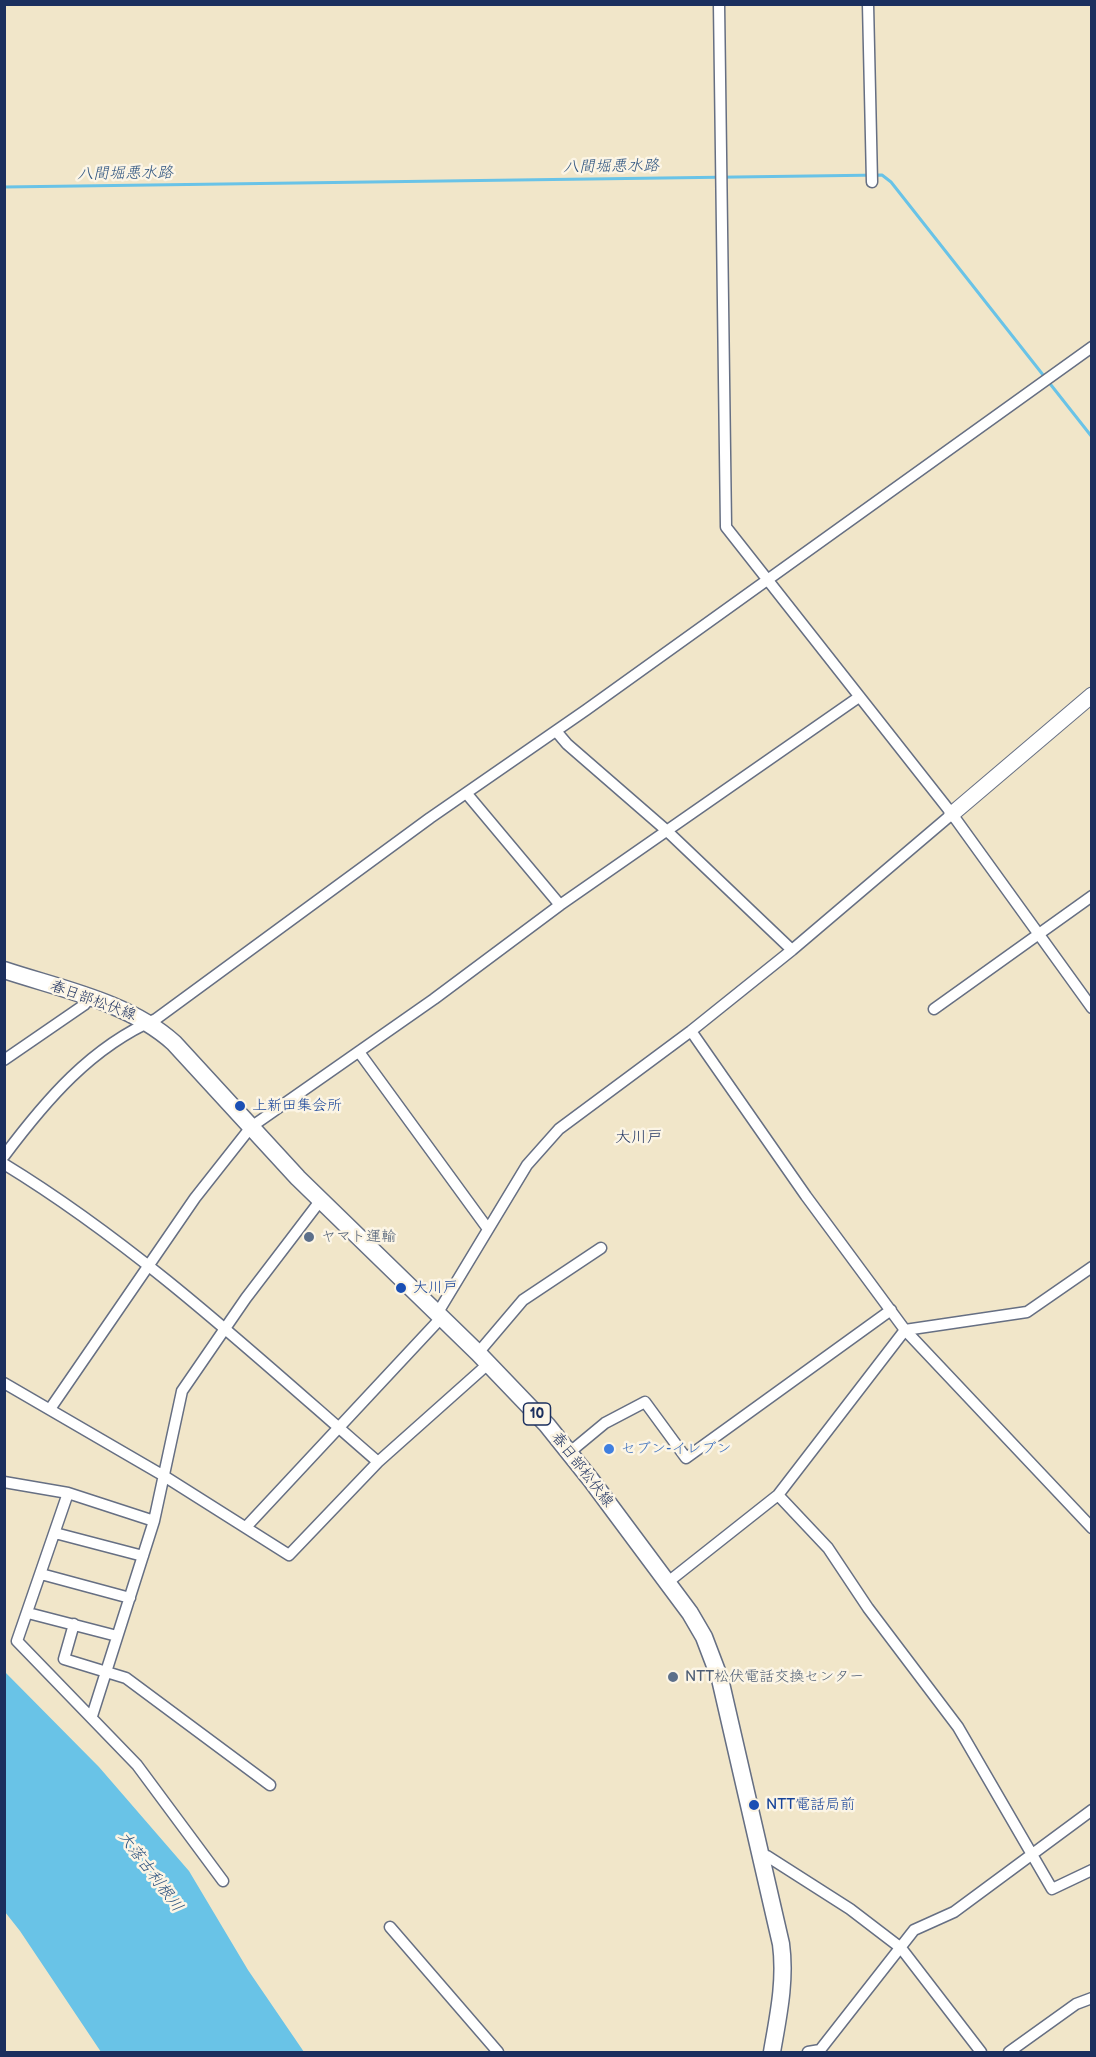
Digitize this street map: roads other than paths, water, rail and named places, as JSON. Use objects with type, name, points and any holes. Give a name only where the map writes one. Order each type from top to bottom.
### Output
[{"type":"main road","name":"春日部松伏線","points":[[4,970],[148,1022],[197,1066],[320,1201],[483,1359],[570,1452],[668,1582],[704,1636],[714,1660],[727,1706],[781,1944],[783,1966],[772,2052]]},
{"type":"street","points":[[719,4],[726,526],[952,814],[1092,1008]]},
{"type":"street","points":[[868,4],[872,182]]},
{"type":"street","points":[[4,1156],[33,1117],[85,1062],[148,1022],[1092,346]]},
{"type":"street","points":[[246,1527],[439,1316],[527,1165],[559,1129],[691,1031],[792,950],[1092,695]]},
{"type":"street","points":[[50,1409],[147,1266],[251,1127],[359,1052],[666,830],[859,697]]},
{"type":"street","points":[[556,731],[567,744],[666,830],[792,950]]},
{"type":"street","points":[[467,794],[560,905]]},
{"type":"street","points":[[934,1009],[1092,896]]},
{"type":"street","points":[[4,1060],[84,1005],[89,999]]},
{"type":"street","points":[[691,1031],[806,1196],[905,1330],[1092,1528]]},
{"type":"street","points":[[359,1052],[488,1230]]},
{"type":"street","points":[[4,1164],[65,1201],[147,1266],[378,1462]]},
{"type":"street","points":[[92,1716],[154,1521],[182,1391],[246,1298],[320,1201]]},
{"type":"street","points":[[4,1383],[164,1476],[289,1556],[378,1462],[483,1359],[523,1300],[601,1248]]},
{"type":"street","points":[[668,1582],[778,1495],[905,1330],[1028,1312],[1092,1267]]},
{"type":"street","points":[[570,1452],[605,1423],[645,1402],[686,1458],[891,1310]]},
{"type":"street","points":[[4,1482],[68,1493],[154,1521]]},
{"type":"street","points":[[68,1493],[28,1613],[16,1641],[92,1716],[137,1765],[223,1881]]},
{"type":"street","points":[[778,1495],[828,1548],[868,1608],[958,1727],[1052,1889],[1092,1870]]},
{"type":"street","points":[[55,1533],[143,1556]]},
{"type":"street","points":[[41,1574],[130,1598]]},
{"type":"street","points":[[28,1613],[117,1636]]},
{"type":"street","points":[[74,1624],[64,1659],[126,1678],[270,1785]]},
{"type":"street","points":[[808,2052],[820,2050],[914,1930],[954,1912],[1092,1810]]},
{"type":"street","points":[[767,1856],[850,1909],[900,1948],[981,2052]]},
{"type":"street","points":[[390,1927],[498,2052]]},
{"type":"street","points":[[1010,2052],[1076,2004],[1092,1998]]},
{"type":"water","name":"大落古利根川","points":[[4,1671],[99,1767],[189,1871],[248,1970],[304,2052],[101,2052],[5,1912]]},
{"type":"waterway","name":"八間堀悪水路","points":[[4,187],[882,175],[891,182],[1092,437]]},
{"type":"place","name":"上新田集会所","points":[[240,1106]]},
{"type":"place","name":"ヤマト運輸","points":[[309,1237]]},
{"type":"place","name":"大川戸","points":[[401,1288]]},
{"type":"place","name":"セブン-イレブン","points":[[609,1449]]},
{"type":"place","name":"NTT松伏電話交換センター","points":[[673,1677]]},
{"type":"place","name":"NTT電話局前","points":[[754,1805]]},
{"type":"district","name":"大川戸","points":[[639,1138]]}]
